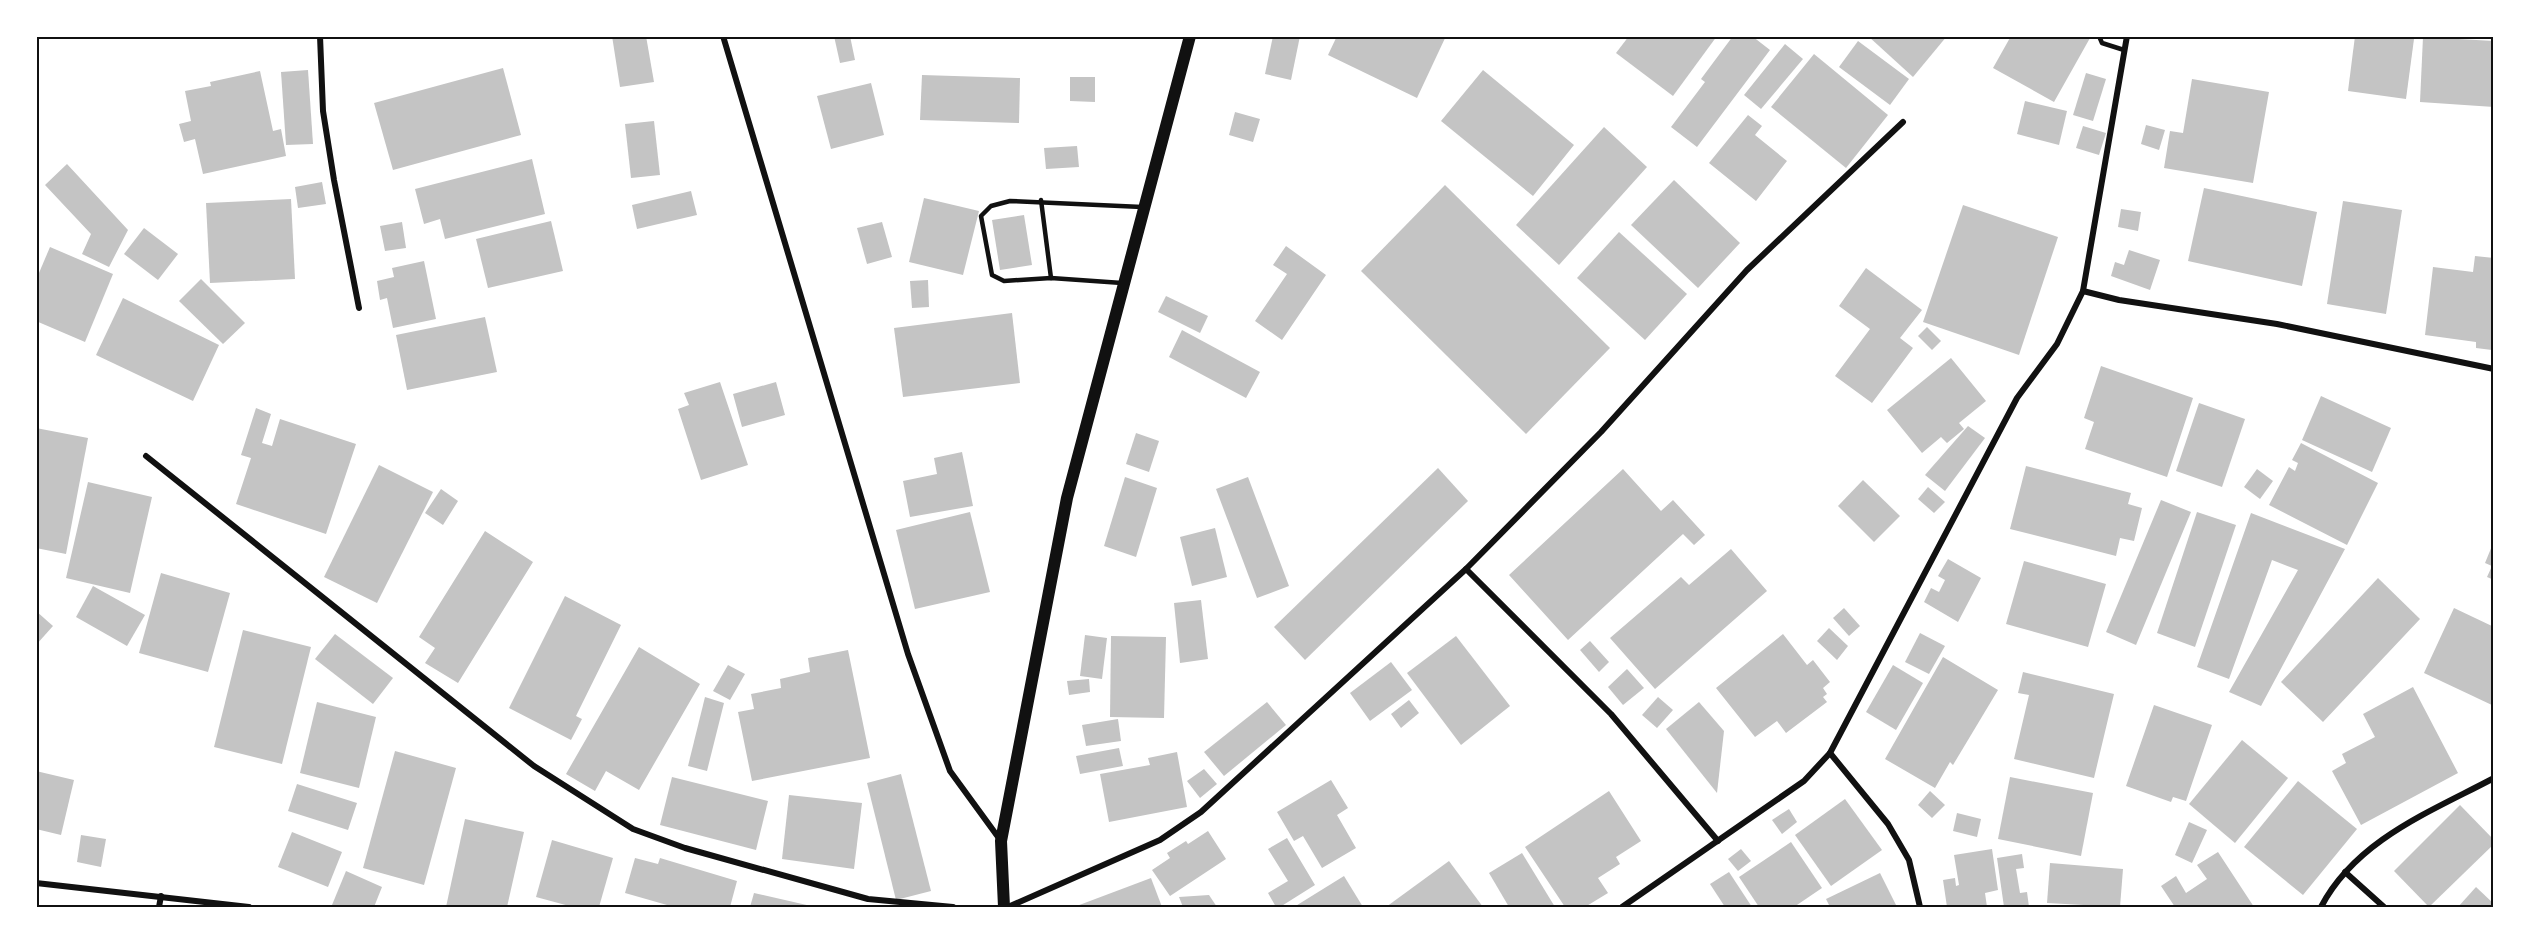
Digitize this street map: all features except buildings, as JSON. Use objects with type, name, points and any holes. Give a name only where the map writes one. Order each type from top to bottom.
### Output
[{"type":"main road","points":[[1004,907],[1001,841],[1067,498],[1190,36]]},
{"type":"street","points":[[320,36],[323,111],[359,308]]},
{"type":"street","points":[[723,36],[908,654],[950,771],[1001,841]]},
{"type":"street","points":[[1622,907],[1804,781],[1830,753],[2017,398],[2057,344],[2083,291],[2127,36]]},
{"type":"street","points":[[1008,907],[1160,840],[1201,812],[1466,569],[1601,432],[1747,270],[1903,122]]},
{"type":"street","points":[[2083,291],[2119,300],[2277,324],[2494,369]]},
{"type":"street","points":[[146,456],[534,766],[633,829],[685,848],[868,899],[953,907]]},
{"type":"street","points":[[1466,569],[1611,714],[1718,841]]},
{"type":"street","points":[[1830,753],[1888,824],[1909,860],[1920,907]]},
{"type":"street","points":[[2321,907],[2328,893],[2350,864],[2394,831],[2494,778]]},
{"type":"street","points":[[2344,872],[2384,907]]},
{"type":"street","points":[[36,883],[249,907]]},
{"type":"street","points":[[159,907],[161,896]]},
{"type":"lane","points":[[2099,36],[2102,43],[2124,50]]},
{"type":"lane","points":[[1124,283],[1051,278],[1004,280],[992,275],[981,216],[991,206],[1000,202],[1041,200],[1144,207]]},
{"type":"lane","points":[[1041,200],[1051,278]]}]
